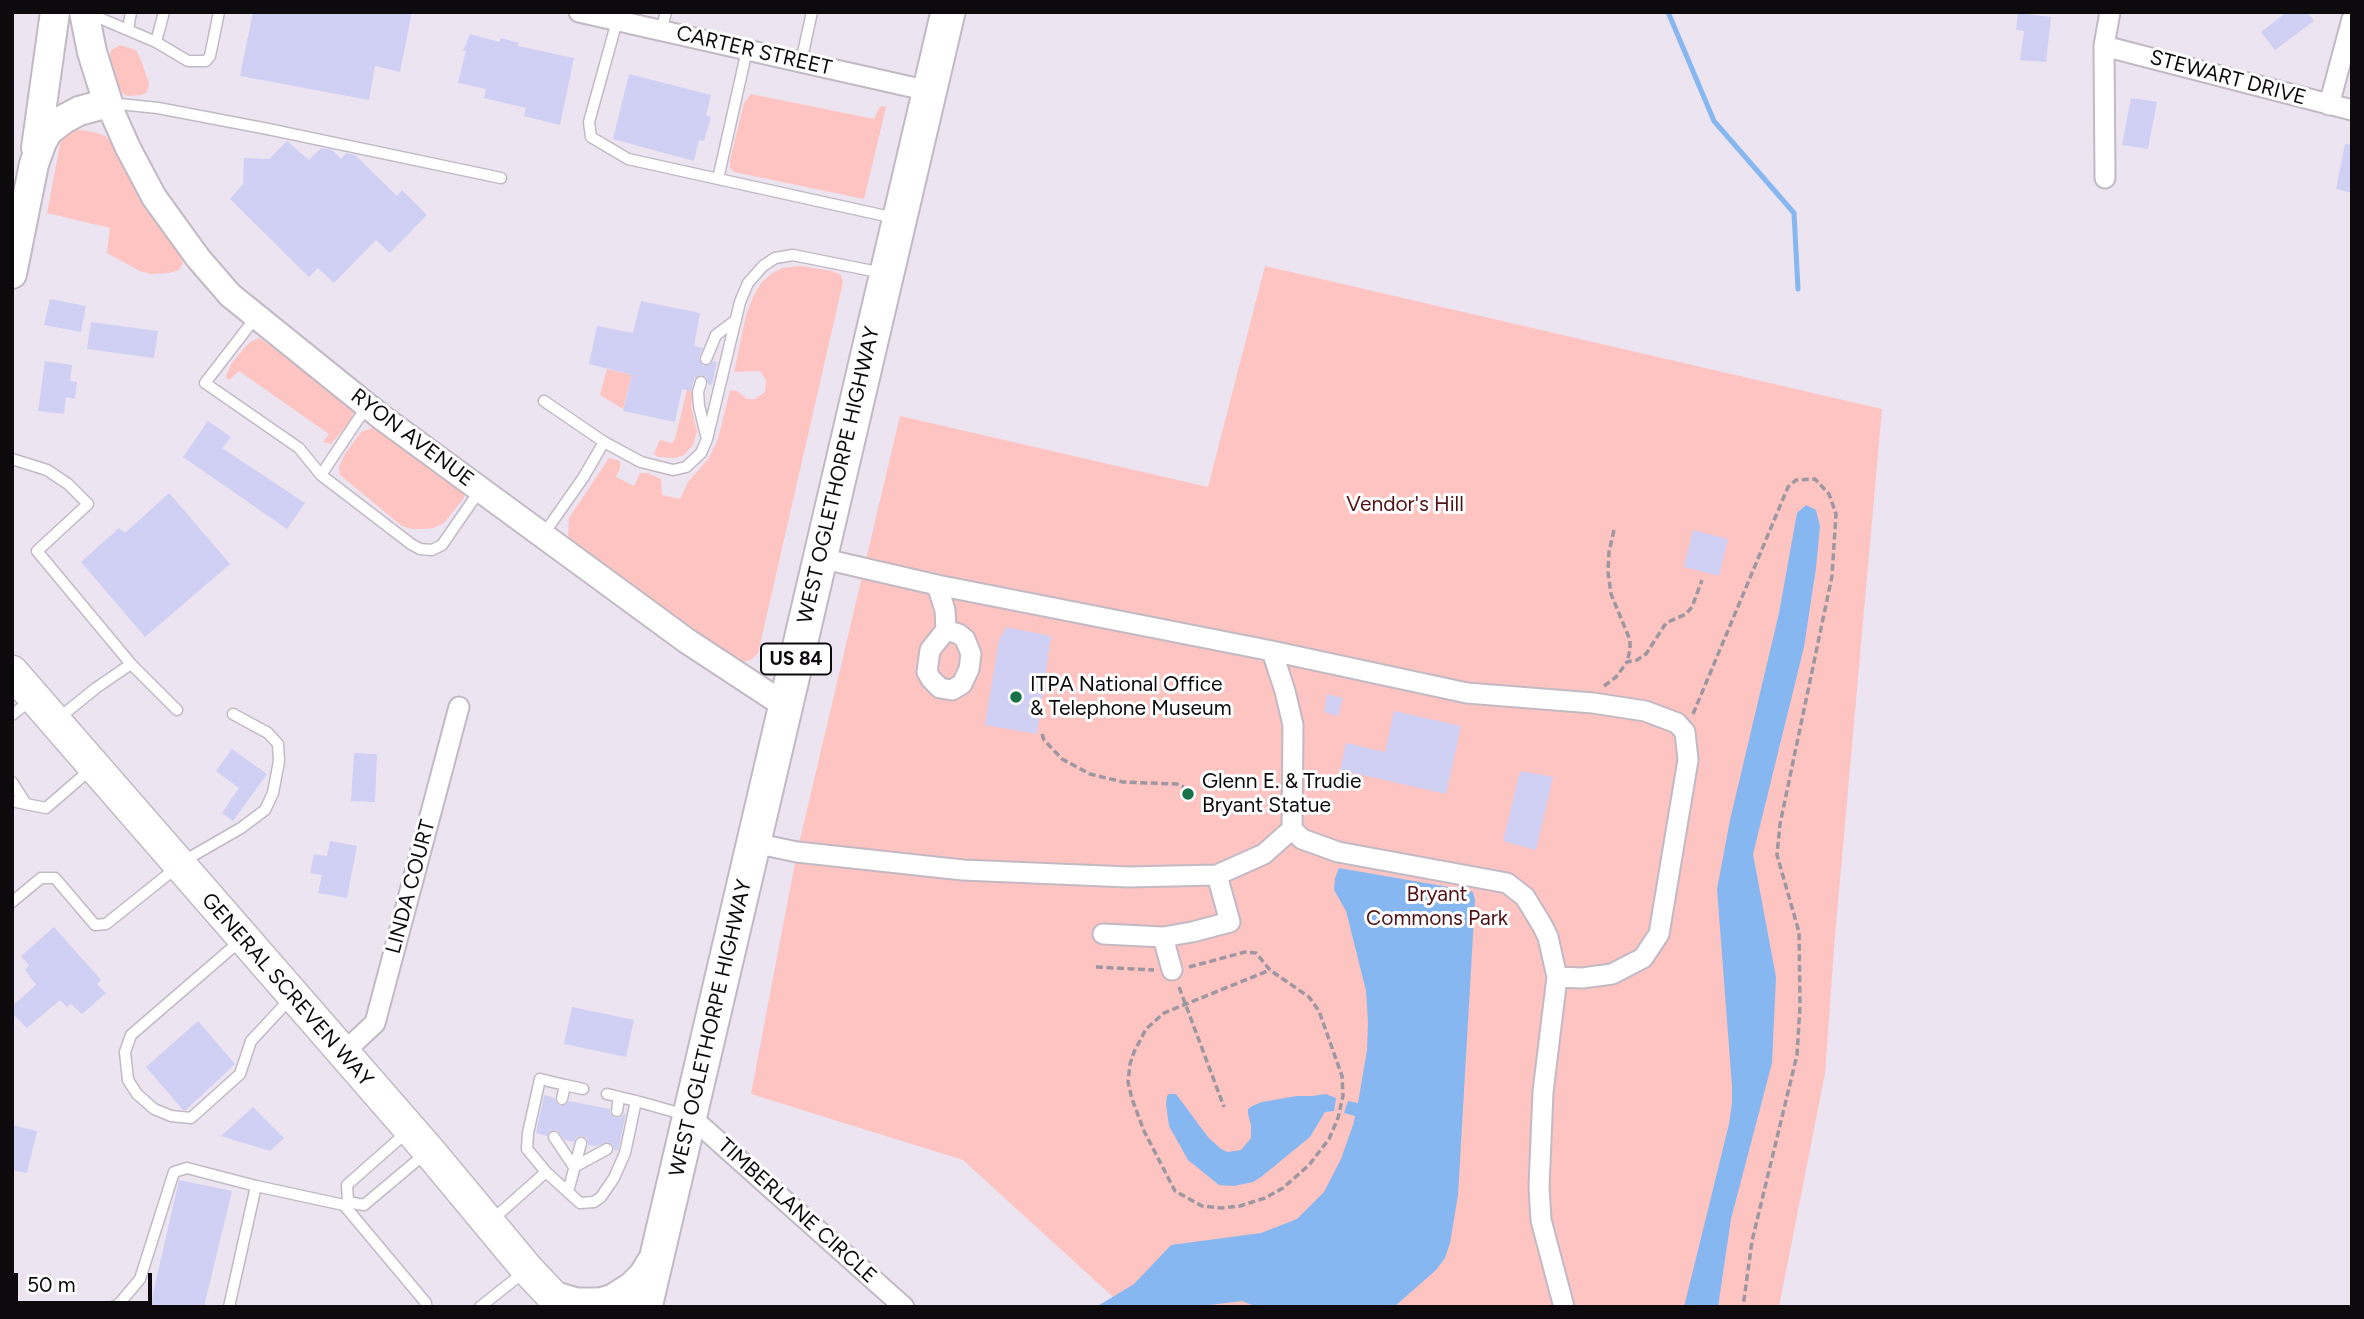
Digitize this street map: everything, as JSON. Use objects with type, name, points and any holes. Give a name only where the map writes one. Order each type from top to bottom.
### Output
[{"type":"highway","name":"WEST OGLETHORPE HIGHWAY","points":[[645,1307],[948,12]]},
{"type":"highway","points":[[559,1303],[600,1305],[614,1301],[633,1289],[657,1259]]},
{"type":"main road","points":[[12,274],[34,164],[55,12]]},
{"type":"main road","points":[[34,164],[41,142],[48,131],[79,111],[108,103],[92,52],[85,12]]},
{"type":"main road","name":"GENERAL SCREVEN WAY","points":[[12,672],[23,706],[55,721],[559,1303]]},
{"type":"street","name":"CARTER STREET","points":[[579,12],[617,21],[664,21],[747,50],[929,91]]},
{"type":"street","points":[[2105,178],[2104,46],[2110,12]]},
{"type":"street","points":[[2329,105],[2352,19]]},
{"type":"street","name":"STEWART DRIVE","points":[[2104,46],[2352,110]]},
{"type":"street","name":"RYON AVENUE","points":[[108,103],[154,197],[198,258],[230,295],[368,406],[543,536],[687,641],[786,706]]},
{"type":"street","points":[[820,558],[937,585],[1272,651],[1467,693],[1593,703],[1645,711],[1677,723],[1685,732],[1688,760],[1659,934],[1643,958],[1612,974],[1582,978],[1557,977]]},
{"type":"street","points":[[937,585],[945,610],[946,630]]},
{"type":"street","points":[[1272,651],[1293,725],[1292,829],[1302,839],[1338,852],[1507,883],[1525,897],[1548,937],[1557,977],[1543,1092],[1539,1187],[1541,1220],[1564,1307]]},
{"type":"street","name":"LINDA COURT","points":[[342,1054],[375,1023],[459,707]]},
{"type":"street","points":[[754,843],[797,852],[963,870],[1128,877],[1217,875],[1264,855],[1292,829]]},
{"type":"street","points":[[1103,933],[1163,937],[1230,922],[1217,875]]},
{"type":"street","points":[[1163,937],[1172,970]]},
{"type":"street","name":"TIMBERLANE CIRCLE","points":[[690,1116],[904,1307]]},
{"type":"lane","points":[[85,12],[156,42],[188,61],[206,61],[210,56],[219,12]]},
{"type":"lane","points":[[128,30],[131,12]]},
{"type":"lane","points":[[156,42],[163,12]]},
{"type":"lane","points":[[801,62],[812,12]]},
{"type":"lane","points":[[617,21],[589,122],[591,136],[628,159],[900,219]]},
{"type":"lane","points":[[718,179],[747,50]]},
{"type":"lane","points":[[108,103],[158,108],[502,178]]},
{"type":"lane","points":[[544,401],[604,442],[641,462],[673,470],[686,467],[702,453],[748,283],[763,266],[775,258],[793,255],[887,274]]},
{"type":"lane","points":[[257,317],[205,383],[299,448],[321,475],[420,549],[432,550],[442,545],[480,489]]},
{"type":"lane","points":[[706,359],[716,335],[736,320]]},
{"type":"lane","points":[[701,383],[698,398],[707,439]]},
{"type":"lane","points":[[321,475],[368,406]]},
{"type":"lane","points":[[543,536],[604,442]]},
{"type":"lane","points":[[12,459],[47,470],[68,484],[88,504],[37,551],[131,664],[177,710]]},
{"type":"lane","points":[[55,721],[131,664]]},
{"type":"lane","points":[[12,902],[41,878],[55,878],[95,925],[106,924],[179,865],[241,828],[265,810],[273,793],[279,761],[278,744],[268,733],[233,714]]},
{"type":"lane","points":[[12,801],[46,808],[94,766]]},
{"type":"lane","points":[[12,782],[26,804]]},
{"type":"lane","points":[[243,938],[131,1035],[125,1052],[128,1080],[137,1094],[154,1109],[172,1116],[191,1118],[240,1074],[251,1041],[293,997]]},
{"type":"lane","points":[[583,1089],[540,1079],[527,1149],[546,1172],[580,1203],[594,1202],[601,1197],[614,1178],[625,1153],[636,1101]]},
{"type":"lane","points":[[562,1099],[565,1085]]},
{"type":"lane","points":[[607,1094],[690,1116]]},
{"type":"lane","points":[[617,1111],[619,1097]]},
{"type":"lane","points":[[554,1137],[574,1167]]},
{"type":"lane","points":[[112,1307],[118,1305],[140,1279],[174,1172],[187,1168],[256,1186],[364,1205],[419,1140]]},
{"type":"lane","points":[[419,1140],[347,1185],[346,1203],[426,1303],[426,1307]]},
{"type":"lane","points":[[568,1192],[581,1143]]},
{"type":"lane","points":[[574,1167],[607,1149]]},
{"type":"lane","points":[[489,1223],[546,1172]]},
{"type":"lane","points":[[229,1307],[256,1186]]},
{"type":"lane","points":[[480,1307],[527,1269]]},
{"type":"path","points":[[1685,732],[1788,487],[1796,480],[1815,479],[1829,494],[1836,514],[1832,576],[1780,824],[1777,855],[1799,932],[1800,1006],[1797,1055],[1752,1241],[1743,1307]]},
{"type":"path","points":[[1593,703],[1596,691],[1616,677],[1627,662],[1630,650],[1630,640],[1611,594],[1608,572],[1614,530]]},
{"type":"path","points":[[1627,662],[1642,657],[1651,649],[1666,623],[1686,614],[1692,607],[1702,580]]},
{"type":"path","points":[[1042,734],[1044,740],[1062,759],[1090,774],[1123,782],[1177,784],[1184,787]]},
{"type":"path","points":[[1096,967],[1172,970],[1252,952],[1256,953],[1270,970],[1309,997],[1319,1011],[1342,1076],[1343,1097],[1329,1139],[1309,1165],[1283,1188],[1265,1198],[1240,1206],[1222,1208],[1202,1206],[1175,1191],[1144,1131],[1128,1082],[1134,1052],[1146,1029],[1164,1013],[1270,970]]},
{"type":"path","points":[[1185,1004],[1224,1107]]},
{"type":"green space","points":[[120,45],[136,50],[141,60],[149,84],[147,92],[141,95],[127,96],[117,90],[110,56],[111,50]]},
{"type":"green space","points":[[751,94],[874,119],[879,108],[886,107],[864,199],[734,172],[730,168],[730,160],[744,103]]},
{"type":"green space","points":[[74,129],[94,132],[105,136],[111,142],[178,250],[183,263],[179,270],[151,274],[140,271],[107,253],[110,228],[47,213],[61,139],[65,131]]},
{"type":"green space","points":[[801,266],[832,271],[841,275],[843,282],[758,653],[751,660],[744,662],[732,659],[574,544],[568,536],[569,518],[609,458],[620,461],[616,477],[634,486],[640,473],[648,473],[661,479],[662,495],[680,499],[688,482],[709,458],[718,439],[730,390],[737,391],[747,399],[755,399],[765,392],[766,380],[760,371],[734,372],[746,315],[753,297],[761,283],[771,274],[782,268]]},
{"type":"green space","name":"Bryant Commons Park","points":[[1265,266],[1882,409],[1825,1073],[1779,1307],[1124,1307],[963,1160],[751,1094],[797,852],[900,416],[1208,487]]},
{"type":"green space","points":[[260,338],[351,407],[352,419],[331,444],[323,442],[329,434],[239,371],[229,380],[226,377],[231,364],[246,346]]},
{"type":"green space","points":[[607,369],[632,375],[623,409],[600,395]]},
{"type":"green space","points":[[687,390],[693,391],[691,406],[697,431],[693,445],[684,455],[675,458],[658,457],[654,454],[660,440],[672,443],[675,439]]},
{"type":"green space","points":[[378,426],[465,491],[464,498],[444,523],[423,529],[402,526],[340,475],[339,467],[345,454],[361,432]]},
{"type":"water","points":[[1806,505],[1816,510],[1820,526],[1816,568],[1804,647],[1753,854],[1776,977],[1772,1063],[1731,1219],[1718,1307],[1684,1307],[1732,1103],[1717,889],[1730,820],[1779,613],[1797,513]]},
{"type":"water","points":[[1339,868],[1473,892],[1475,900],[1458,1195],[1445,1258],[1436,1270],[1394,1307],[1257,1307],[1242,1301],[1194,1307],[1096,1307],[1134,1284],[1171,1245],[1261,1233],[1297,1219],[1324,1192],[1341,1159],[1353,1125],[1355,1116],[1344,1113],[1348,1101],[1358,1103],[1367,1050],[1366,991],[1346,911],[1334,890]]},
{"type":"water","points":[[1169,1094],[1176,1094],[1208,1137],[1228,1152],[1241,1150],[1251,1138],[1248,1109],[1252,1106],[1297,1096],[1326,1094],[1336,1098],[1334,1111],[1325,1112],[1310,1137],[1261,1177],[1253,1182],[1234,1186],[1219,1185],[1188,1160],[1169,1126],[1166,1104]]},
{"type":"building","points":[[253,12],[412,12],[400,72],[375,66],[369,100],[240,76]]},
{"type":"building","points":[[2287,12],[2307,12],[2314,21],[2275,50],[2261,32]]},
{"type":"building","points":[[2018,13],[2051,17],[2046,62],[2020,60],[2024,31],[2016,30]]},
{"type":"building","points":[[470,34],[499,42],[501,38],[519,43],[518,46],[574,58],[560,125],[524,116],[526,108],[484,98],[486,89],[458,83],[466,51],[463,51]]},
{"type":"building","points":[[629,74],[711,95],[706,115],[711,117],[704,141],[699,140],[694,161],[613,139]]},
{"type":"building","points":[[2131,98],[2157,102],[2148,149],[2122,145]]},
{"type":"building","points":[[287,141],[309,160],[321,148],[332,150],[341,159],[346,153],[355,155],[397,196],[402,190],[427,215],[390,253],[376,240],[334,283],[318,268],[309,277],[230,199],[243,184],[244,158],[269,159]]},
{"type":"building","points":[[2345,144],[2352,145],[2352,193],[2336,189]]},
{"type":"building","points":[[50,299],[86,306],[81,332],[44,325]]},
{"type":"building","points":[[641,301],[700,313],[694,346],[703,348],[699,359],[703,366],[717,362],[712,385],[708,384],[706,376],[700,375],[694,379],[691,391],[682,389],[675,422],[623,411],[632,375],[589,364],[597,326],[633,333]]},
{"type":"building","points":[[91,322],[158,331],[154,358],[87,349]]},
{"type":"building","points":[[45,361],[72,365],[70,381],[77,382],[75,399],[66,397],[64,414],[38,411]]},
{"type":"building","points":[[208,421],[231,437],[222,448],[305,503],[287,529],[183,457]]},
{"type":"building","points":[[169,493],[230,564],[145,637],[81,562],[119,528],[125,533]]},
{"type":"building","points":[[1693,530],[1728,539],[1719,576],[1684,567]]},
{"type":"building","name":"ITPA National Office & Telephone Museum","points":[[1006,627],[1051,636],[1037,734],[985,725],[999,640]]},
{"type":"building","points":[[1327,694],[1343,698],[1338,716],[1324,712]]},
{"type":"building","points":[[1394,711],[1461,726],[1446,794],[1340,770],[1346,743],[1385,752]]},
{"type":"building","points":[[232,749],[267,774],[233,821],[222,813],[239,788],[216,771]]},
{"type":"building","points":[[354,753],[377,754],[375,802],[351,801]]},
{"type":"building","points":[[1520,771],[1553,777],[1536,850],[1503,841]]},
{"type":"building","points":[[330,841],[357,846],[347,898],[318,893],[322,875],[310,873],[314,854],[327,856]]},
{"type":"building","points":[[54,927],[101,980],[97,984],[106,993],[82,1014],[71,1004],[67,1007],[60,1000],[27,1028],[12,1013],[12,1006],[36,985],[25,970],[29,965],[21,956]]},
{"type":"building","points":[[572,1007],[634,1020],[626,1057],[564,1044]]},
{"type":"building","points":[[198,1021],[235,1064],[183,1110],[146,1067]]},
{"type":"building","points":[[544,1095],[555,1098],[561,1106],[569,1101],[610,1109],[610,1114],[615,1118],[626,1113],[618,1151],[608,1142],[596,1146],[588,1145],[587,1138],[582,1136],[576,1137],[574,1142],[565,1140],[557,1130],[550,1131],[547,1136],[536,1133]]},
{"type":"building","points":[[253,1107],[284,1138],[270,1151],[221,1136]]},
{"type":"building","points":[[12,1125],[37,1131],[27,1173],[12,1170]]},
{"type":"building","points":[[179,1180],[232,1191],[204,1307],[150,1307]]},
{"type":"waterway","points":[[1668,12],[1714,121],[1794,213],[1798,289]]},
{"type":"place","name":"ITPA National Office & Telephone Museum","points":[[1016,697]]},
{"type":"place","name":"Glenn E. & Trudie Bryant Statue","points":[[1188,794]]},
{"type":"park label","name":"Vendor's Hill","points":[[1405,505]]}]
